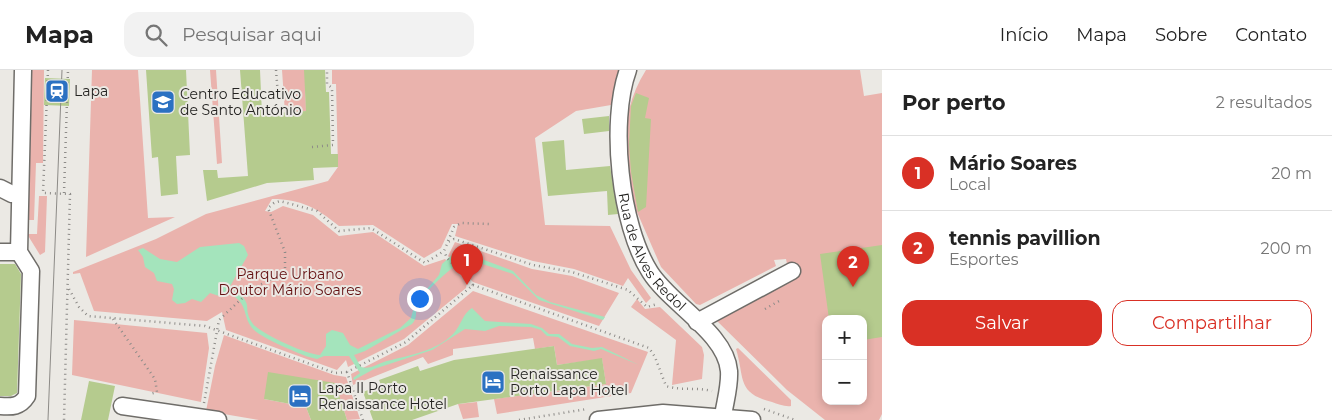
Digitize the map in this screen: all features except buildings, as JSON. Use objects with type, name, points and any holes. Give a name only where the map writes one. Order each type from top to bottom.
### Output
[{"type":"street","points":[[0,406],[14,407],[23,403],[27,396],[31,271],[19,252],[23,70]]},
{"type":"street","name":"Rua de Alves Redol","points":[[628,70],[618,104],[617,126],[618,150],[629,218],[650,273],[722,349],[727,359],[729,373],[723,416]]},
{"type":"street","points":[[0,252],[19,252]]},
{"type":"street","points":[[697,322],[792,271]]},
{"type":"street","points":[[122,406],[208,419]]},
{"type":"street","points":[[603,419],[663,413],[723,416],[752,420]]},
{"type":"path","points":[[48,70],[43,192],[70,194],[64,420]]},
{"type":"path","points":[[64,193],[68,70]]},
{"type":"path","points":[[276,70],[278,96]]},
{"type":"path","points":[[312,147],[333,146],[332,88],[327,84],[327,70]]},
{"type":"path","points":[[208,419],[217,330],[222,316],[258,285],[281,275],[285,268],[285,252],[268,208],[274,203],[280,202],[317,211],[339,231],[372,228],[425,263],[444,251],[454,227],[461,223],[488,224]]},
{"type":"path","points":[[448,242],[454,239],[533,265],[572,272],[631,292],[647,307],[657,304]]},
{"type":"path","points":[[444,251],[446,258],[473,285],[649,348],[655,357],[666,386],[678,390],[700,388],[712,391]]},
{"type":"path","points":[[68,287],[79,307],[88,316],[217,330],[335,373],[347,372],[406,342],[473,285]]},
{"type":"path","points":[[765,308],[778,301]]},
{"type":"path","points":[[111,318],[116,322],[155,379],[157,392],[150,394]]},
{"type":"path","points":[[347,372],[363,420]]},
{"type":"green space","points":[[30,70],[44,70],[43,163],[36,163],[34,220],[27,220]]},
{"type":"green space","points":[[92,70],[138,70],[148,218],[175,217],[86,257]]},
{"type":"green space","points":[[210,70],[216,70],[222,163],[217,164]]},
{"type":"green space","points":[[282,70],[305,70],[306,111],[285,113]]},
{"type":"green space","name":"Parque Urbano Doutor Mário Soares","points":[[332,70],[620,70],[611,105],[576,111],[535,138],[545,225],[610,226],[631,270],[651,298],[646,303],[628,278],[623,286],[574,269],[533,261],[455,236],[458,224],[452,224],[441,248],[424,258],[373,225],[339,226],[308,206],[282,199],[272,199],[265,211],[271,212],[283,206],[313,215],[339,236],[373,232],[424,266],[445,259],[467,282],[466,288],[404,339],[348,367],[346,360],[337,370],[226,330],[222,312],[207,321],[94,311],[80,273],[73,274],[73,272],[156,239],[206,214],[328,181],[338,167],[336,84],[332,84]]},
{"type":"green space","points":[[646,70],[860,70],[864,96],[882,93],[882,414],[879,420],[825,420],[787,390],[716,320],[793,280],[791,264],[787,264],[786,259],[774,260],[776,266],[700,305],[696,304],[661,267],[637,212],[632,213],[625,158],[625,140],[630,105],[636,88]]},
{"type":"green space","points":[[39,196],[47,196],[45,252],[40,255],[27,234],[37,234]]},
{"type":"green space","points":[[455,242],[532,269],[572,276],[619,293],[599,326],[473,282],[448,256]]},
{"type":"green space","points":[[473,291],[648,352],[631,393],[497,414],[494,399],[606,384],[602,359],[557,365],[554,346],[535,349],[533,338],[453,349],[453,355],[428,364],[423,357],[353,385],[351,374],[408,345]]},
{"type":"green space","points":[[637,299],[645,309],[660,307],[702,347],[704,355],[702,379],[672,385],[676,340],[631,307]]},
{"type":"green space","points":[[74,320],[207,333],[209,348],[201,402],[72,375]]},
{"type":"green space","points":[[224,335],[334,375],[346,377],[360,419],[347,420],[339,395],[264,399],[306,407],[311,420],[259,420],[206,411],[215,366]]},
{"type":"green space","points":[[738,348],[791,400],[791,406],[760,398],[747,389],[736,349]]},
{"type":"green space","points":[[477,402],[479,417],[463,419],[458,404]]},
{"type":"shaded area","points":[[239,243],[244,246],[248,255],[229,288],[238,293],[246,302],[249,318],[253,324],[274,338],[305,352],[320,355],[326,346],[326,334],[332,330],[343,333],[350,345],[358,349],[400,328],[411,318],[415,303],[439,275],[442,264],[454,253],[463,252],[513,271],[536,295],[550,302],[605,317],[603,320],[539,300],[513,274],[467,259],[448,272],[425,294],[417,305],[416,317],[412,324],[365,351],[354,355],[361,367],[371,367],[423,352],[440,344],[454,333],[466,313],[472,308],[485,321],[531,324],[542,328],[549,334],[559,334],[572,344],[592,348],[602,347],[639,365],[601,349],[594,351],[570,346],[558,337],[547,336],[541,330],[531,327],[499,326],[485,331],[465,329],[432,350],[374,369],[354,380],[353,378],[360,373],[349,356],[324,356],[317,359],[272,341],[254,330],[250,325],[243,306],[236,298],[229,294],[222,297],[210,293],[201,302],[192,299],[185,303],[177,304],[172,300],[174,289],[172,284],[157,281],[154,273],[145,267],[143,257],[138,250],[143,248],[160,259],[177,262],[200,247]]},
{"type":"tram line","points":[[48,420],[62,70]]},
{"type":"place","name":"Lapa","points":[[57,91]]},
{"type":"place","name":"Centro Educativo de Santo António","points":[[163,102]]},
{"type":"place","name":"Mário Soares","points":[[467,285]]},
{"type":"place","name":"tennis pavillion","points":[[853,287]]},
{"type":"place","name":"Renaissance Porto Lapa Hotel","points":[[493,382]]},
{"type":"place","name":"Lapa II Porto Renaissance Hotel","points":[[300,396]]}]
